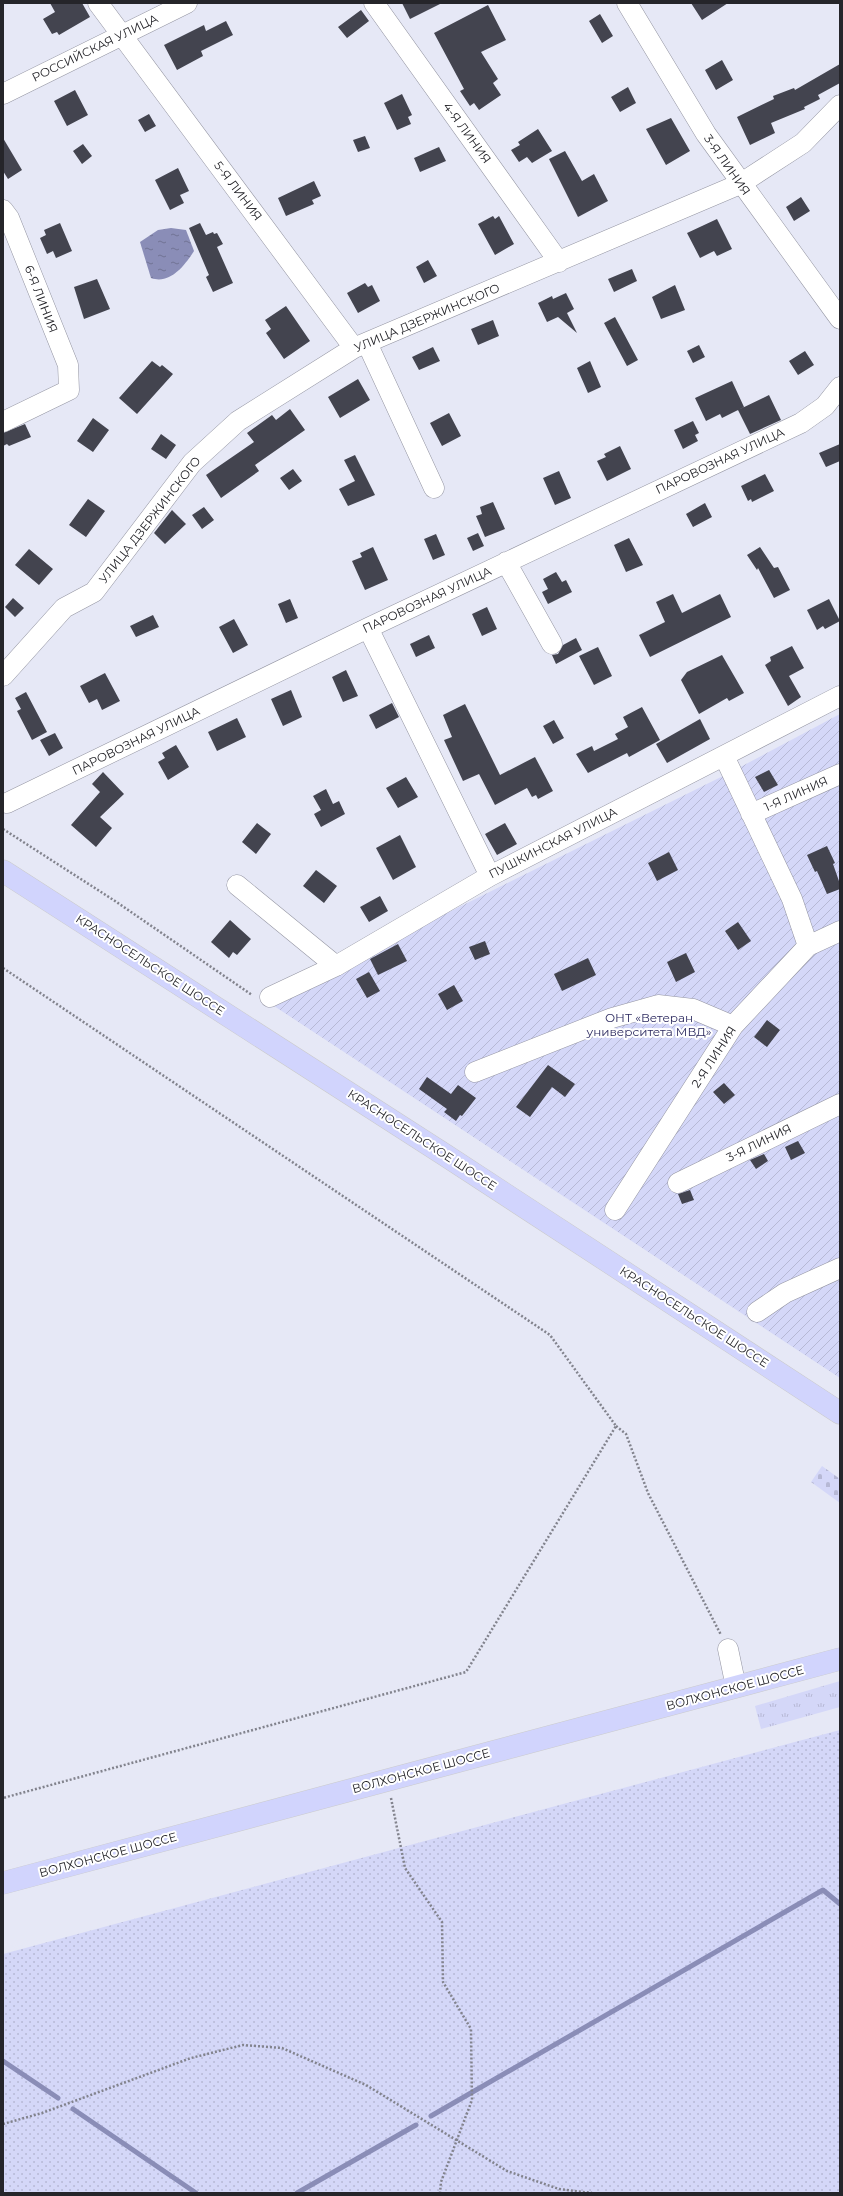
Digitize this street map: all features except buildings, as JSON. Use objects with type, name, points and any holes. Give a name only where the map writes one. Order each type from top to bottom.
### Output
[{"type":"main road","name":"КРАСНОСЕЛЬСКОЕ ШОССЕ","points":[[3,871],[445,1155],[840,1413]]},
{"type":"main road","name":"ВОЛХОНСКОЕ ШОССЕ","points":[[3,1883],[840,1660]]},
{"type":"street","name":"5-Я ЛИНИЯ","points":[[98,3],[360,346],[434,488]]},
{"type":"street","name":"РОССИЙСКАЯ УЛИЦА","points":[[3,94],[187,3]]},
{"type":"street","name":"4-Я ЛИНИЯ","points":[[374,3],[559,262]]},
{"type":"street","name":"3-Я ЛИНИЯ","points":[[627,3],[706,134],[740,184],[840,319]]},
{"type":"street","name":"УЛИЦА ДЗЕРЖИНСКОГО","points":[[3,676],[64,608],[94,592],[192,463],[238,421],[360,346],[740,184],[803,143],[840,105]]},
{"type":"street","name":"6-Я ЛИНИЯ","points":[[3,210],[10,218],[68,365],[69,390],[3,422]]},
{"type":"street","name":"ПАРОВОЗНАЯ УЛИЦА","points":[[7,803],[368,628],[801,423],[825,406],[840,387]]},
{"type":"street","points":[[506,562],[552,644]]},
{"type":"street","points":[[368,628],[490,876]]},
{"type":"street","name":"ПУШКИНСКАЯ УЛИЦА","points":[[265,998],[336,966],[490,876],[840,696]]},
{"type":"street","points":[[724,756],[792,899],[808,946]]},
{"type":"street","name":"1-Я ЛИНИЯ","points":[[752,814],[840,774]]},
{"type":"street","points":[[237,885],[336,966]]},
{"type":"street","name":"2-Я ЛИНИЯ","points":[[616,1210],[733,1026],[808,946],[840,931]]},
{"type":"street","points":[[475,1072],[612,1018],[658,1005],[693,1009],[733,1026]]},
{"type":"street","name":"3-Я ЛИНИЯ","points":[[678,1183],[840,1104]]},
{"type":"street","points":[[757,1312],[785,1294],[840,1268]]},
{"type":"street","points":[[726,1644],[736,1687]]},
{"type":"path","points":[[3,829],[265,998]]},
{"type":"path","points":[[3,968],[550,1335],[616,1426],[626,1434],[648,1493],[726,1644]]},
{"type":"path","points":[[3,1798],[466,1672],[616,1426]]},
{"type":"path","points":[[390,1794],[405,1868],[442,1922],[443,1982],[471,2029],[472,2100],[441,2182],[440,2193]]},
{"type":"path","points":[[3,2124],[42,2113],[192,2058],[243,2044],[282,2048],[366,2085],[507,2171],[559,2189],[592,2193]]},
{"type":"green space","name":"ОНТ «Ветеран университета МВД»","points":[[840,714],[840,1378],[268,1002],[731,772]]},
{"type":"green space","points":[[822,1466],[840,1479],[840,1503],[811,1482]]},
{"type":"green space","points":[[840,1681],[840,1707],[761,1729],[755,1706]]},
{"type":"green space","points":[[840,1730],[840,2193],[3,2193],[3,1954]]},
{"type":"water","points":[[171,228],[186,230],[194,251],[181,268],[171,276],[164,279],[151,278],[140,242],[158,230]]},
{"type":"waterway","points":[[431,2116],[823,1890],[840,1904]]},
{"type":"waterway","points":[[3,2061],[58,2098]]},
{"type":"waterway","points":[[73,2109],[196,2193]]},
{"type":"waterway","points":[[297,2193],[416,2125]]}]
